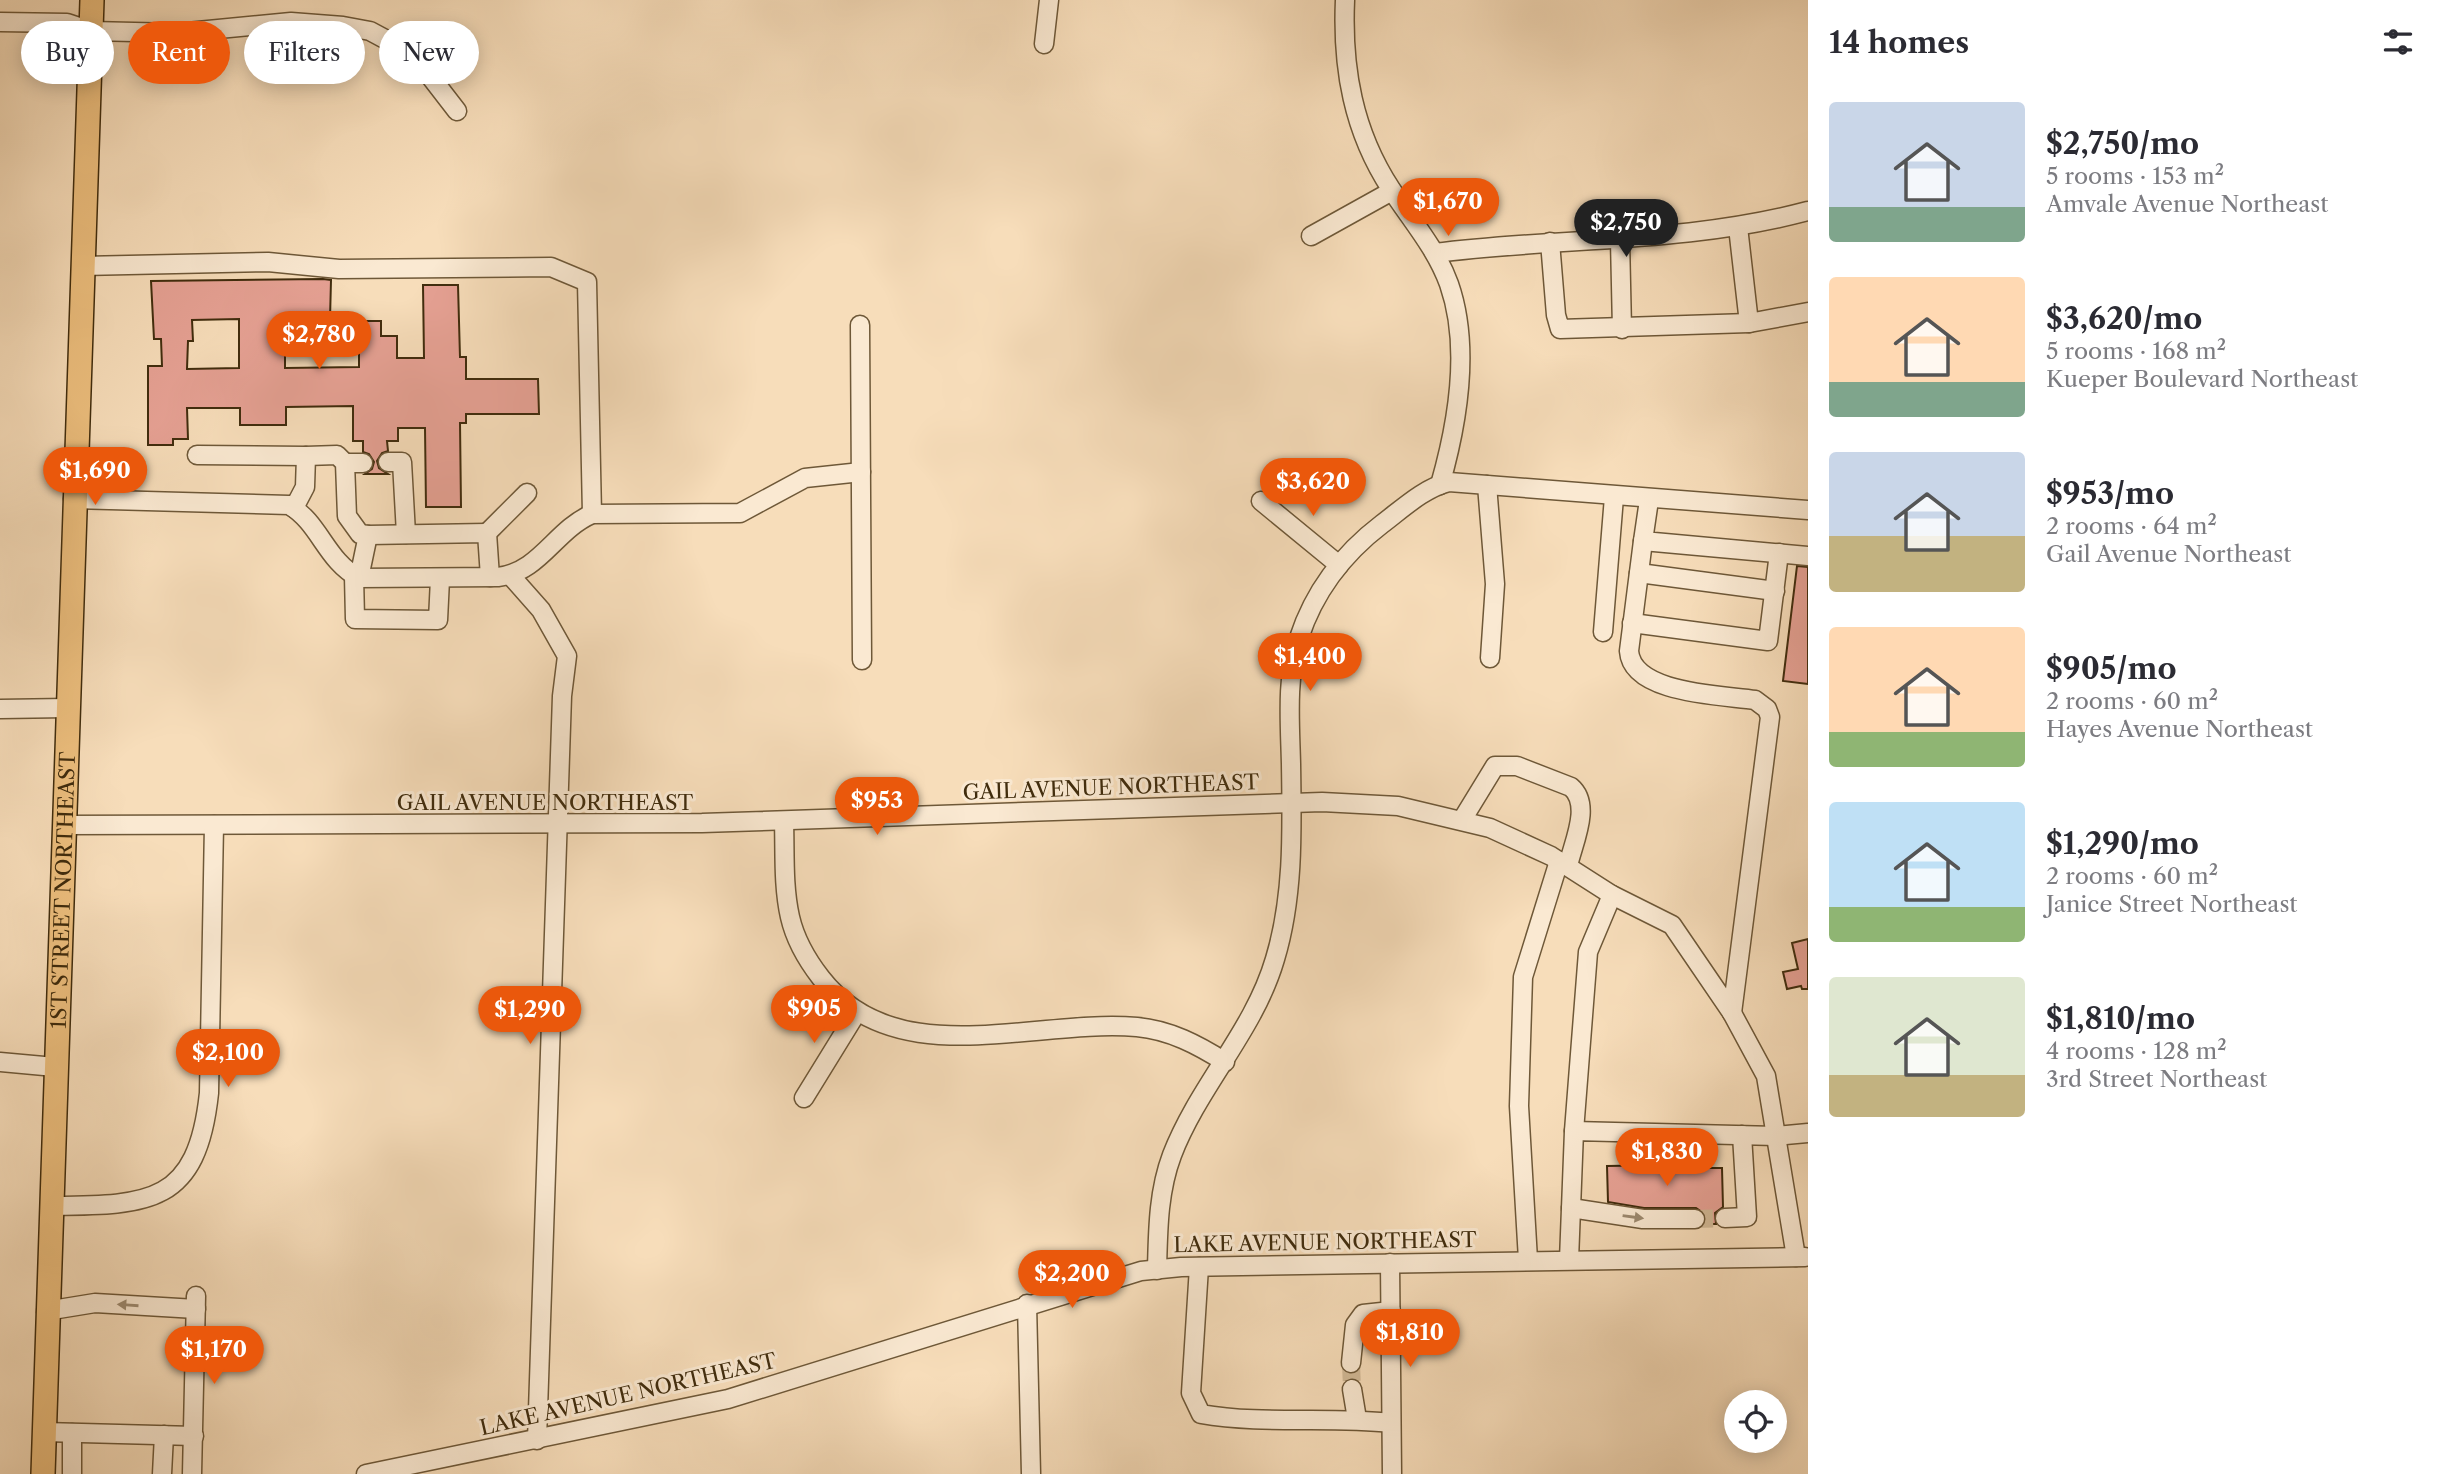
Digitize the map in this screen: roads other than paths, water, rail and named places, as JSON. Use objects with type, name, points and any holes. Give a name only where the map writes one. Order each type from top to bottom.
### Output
[{"type":"main road","name":"1ST STREET NORTHEAST","points":[[91,21],[92,0]]},
{"type":"main road","name":"1ST STREET NORTHEAST","points":[[43,1474],[46,1311],[89,84]]},
{"type":"street","points":[[1044,44],[1049,0]]},
{"type":"street","points":[[1345,0],[1345,53],[1349,87],[1367,145],[1392,191],[1434,253],[1455,305],[1460,348],[1456,413],[1440,485]]},
{"type":"street","points":[[0,22],[21,22]]},
{"type":"street","points":[[114,32],[177,33],[291,23],[321,23],[370,31],[412,54],[457,110]]},
{"type":"street","points":[[1311,236],[1392,191]]},
{"type":"street","points":[[1434,253],[1550,242],[1682,236],[1807,216]]},
{"type":"street","points":[[1738,227],[1749,323]]},
{"type":"street","points":[[1620,240],[1622,329]]},
{"type":"street","points":[[1550,242],[1560,329],[1749,323],[1808,312]]},
{"type":"street","points":[[82,266],[268,262],[339,269],[551,267],[587,282],[592,514]]},
{"type":"street","points":[[860,325],[862,660]]},
{"type":"street","points":[[197,455],[337,455],[354,463],[347,516],[360,534],[368,535],[487,533],[527,493]]},
{"type":"street","points":[[294,508],[305,486],[306,456]]},
{"type":"street","points":[[388,462],[402,462],[405,534]]},
{"type":"street","points":[[73,499],[276,503],[294,508],[310,523],[330,555],[357,577],[440,579],[510,575],[531,565],[577,520],[592,514],[740,513],[805,478],[861,472]]},
{"type":"street","points":[[1157,1270],[1158,1232],[1167,1172],[1188,1121],[1248,1023],[1275,959],[1286,905],[1292,803],[1290,710],[1298,640],[1314,602],[1339,565],[1370,534],[1440,485],[1488,485],[1649,500],[1808,510]]},
{"type":"street","points":[[1488,485],[1495,583],[1490,658]]},
{"type":"street","points":[[1603,632],[1614,497]]},
{"type":"street","points":[[1649,500],[1630,657],[1644,678],[1662,685],[1755,701],[1767,709],[1770,717],[1732,1013],[1766,1076],[1802,1257]]},
{"type":"street","points":[[1261,501],[1339,565]]},
{"type":"street","points":[[487,533],[490,577]]},
{"type":"street","points":[[368,535],[357,577],[355,619],[438,620],[440,579]]},
{"type":"street","points":[[1643,541],[1808,555]]},
{"type":"street","points":[[1632,623],[1768,640],[1779,553]]},
{"type":"street","points":[[1639,573],[1775,591]]},
{"type":"street","points":[[510,575],[541,610],[567,656],[562,696],[537,1440]]},
{"type":"street","points":[[0,709],[67,708]]},
{"type":"street","points":[[1462,820],[1495,766],[1517,766],[1571,787],[1578,793],[1582,807],[1524,977],[1519,1106],[1528,1260]]},
{"type":"street","name":"GAIL AVENUE NORTHEAST","points":[[63,825],[784,821],[1292,803],[1398,806],[1490,828],[1564,863],[1612,895],[1672,925],[1732,1013]]},
{"type":"street","points":[[784,821],[786,893],[794,930],[811,966],[827,987],[857,1012],[894,1029],[933,1035],[1139,1027],[1187,1040],[1225,1062]]},
{"type":"street","points":[[50,1206],[102,1205],[146,1199],[177,1182],[197,1150],[205,1127],[209,1093],[214,825]]},
{"type":"street","points":[[1569,1260],[1574,1131],[1588,952],[1612,895]]},
{"type":"street","points":[[804,1098],[857,1012]]},
{"type":"street","points":[[0,1062],[55,1067]]},
{"type":"street","points":[[1574,1131],[1776,1136],[1808,1133]]},
{"type":"street","points":[[1725,1218],[1747,1217],[1742,1135]]},
{"type":"street","points":[[1571,1208],[1643,1219],[1695,1219]]},
{"type":"street","name":"LAKE AVENUE NORTHEAST","points":[[366,1474],[728,1399],[1140,1271],[1199,1267],[1528,1260],[1802,1257]]},
{"type":"street","points":[[1390,1263],[1392,1474]]},
{"type":"street","points":[[1199,1267],[1191,1393],[1201,1414],[1234,1420],[1357,1419],[1391,1423]]},
{"type":"street","points":[[46,1311],[95,1303],[196,1303],[192,1474]]},
{"type":"street","points":[[1027,1304],[1031,1474]]},
{"type":"street","points":[[1351,1363],[1355,1325],[1363,1314],[1391,1311]]},
{"type":"street","points":[[1352,1390],[1357,1419]]},
{"type":"street","points":[[44,1432],[194,1436]]},
{"type":"street","points":[[72,1433],[72,1474]]},
{"type":"street","points":[[162,1474],[164,1435]]},
{"type":"tunnel","points":[[1695,1219],[1725,1218]]},
{"type":"tunnel","points":[[1351,1363],[1352,1389]]}]
